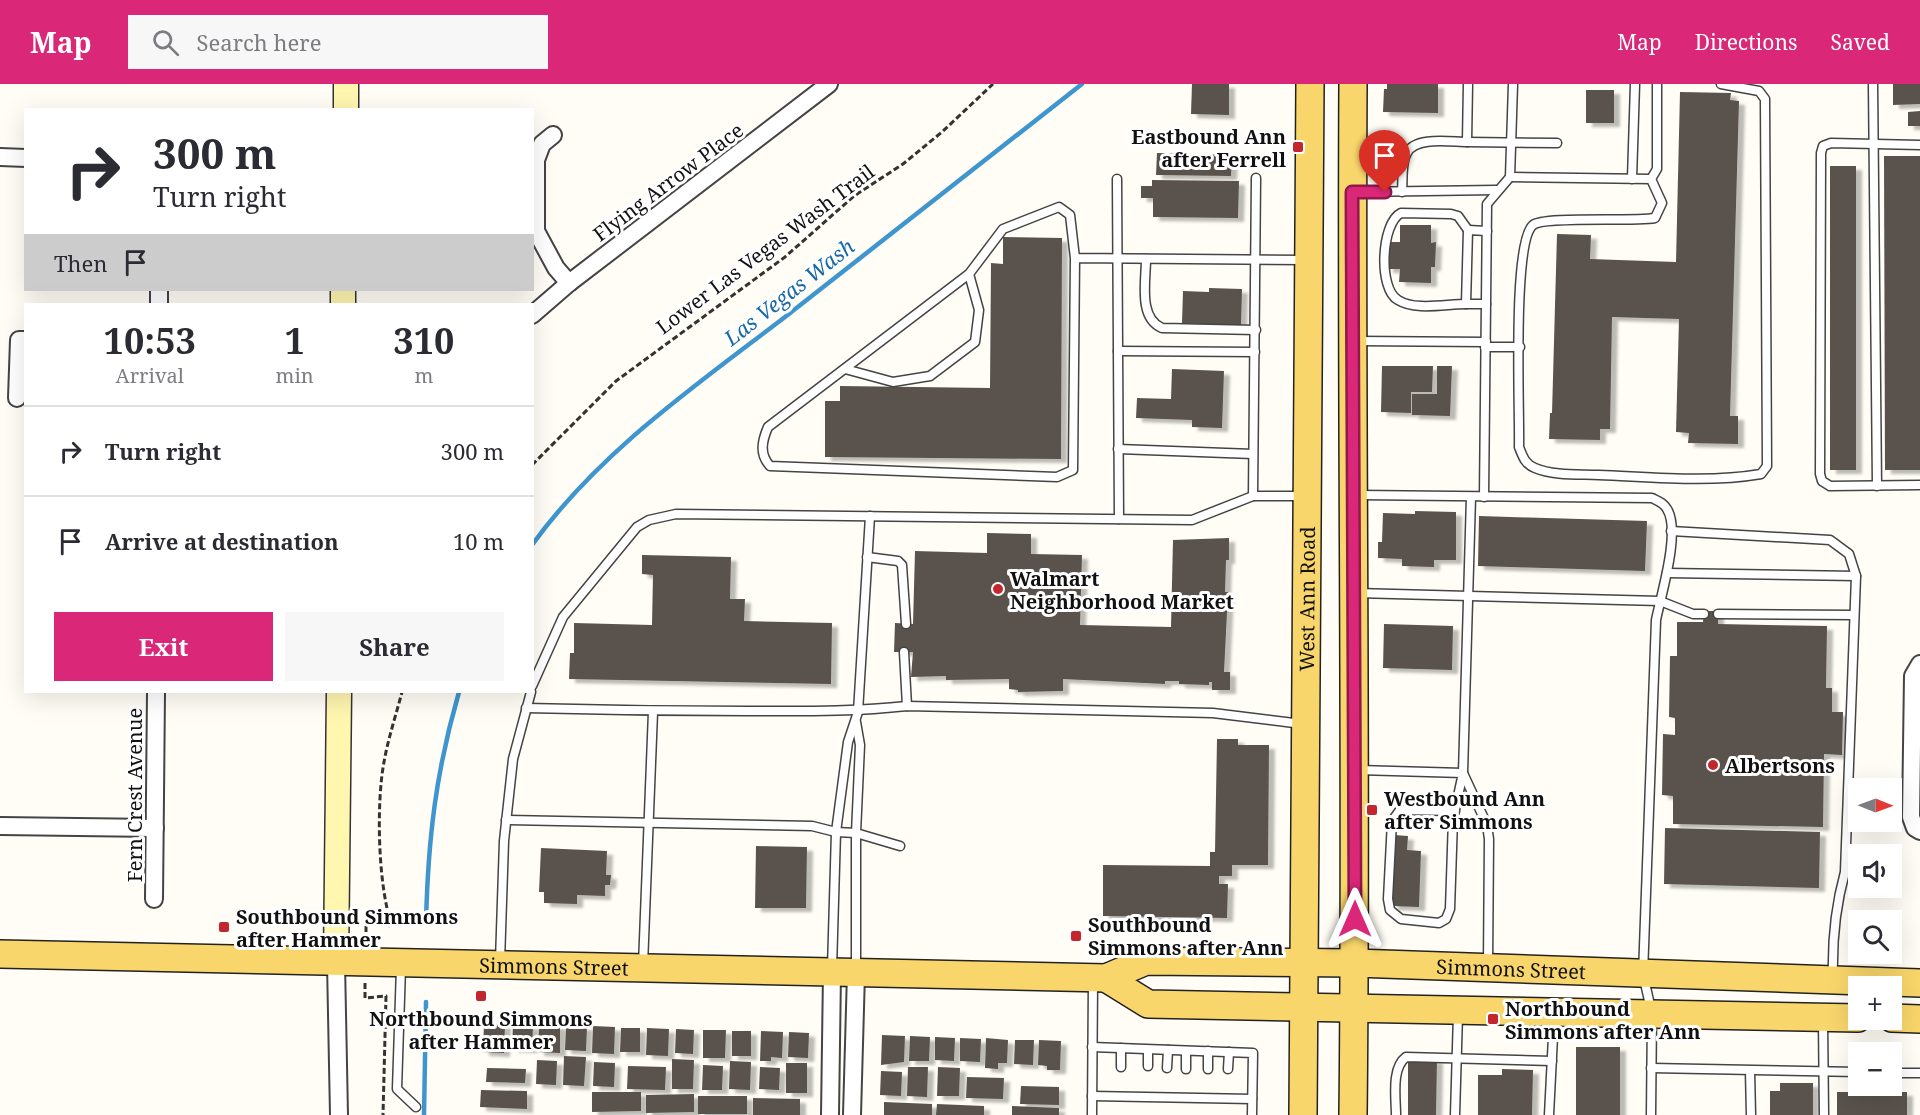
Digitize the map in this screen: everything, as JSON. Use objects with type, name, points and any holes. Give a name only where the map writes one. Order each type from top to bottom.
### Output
[{"type":"main road","name":"West Ann Road","points":[[1303,1115],[1310,84]]},
{"type":"main road","points":[[1353,84],[1352,495],[1355,963],[1353,1115]]},
{"type":"main road","points":[[1309,496],[1352,495]]},
{"type":"main road","name":"Simmons Street","points":[[0,954],[365,964],[1100,978],[1146,961],[1303,962],[1920,983]]},
{"type":"main road","points":[[1100,978],[1148,1004],[1848,1018]]},
{"type":"main road","points":[[1902,1018],[1920,1019]]},
{"type":"street","points":[[346,84],[346,108]]},
{"type":"street","name":"Flying Arrow Place","points":[[534,313],[829,84]]},
{"type":"street","points":[[553,135],[542,144],[536,160],[536,231],[556,268],[569,284]]},
{"type":"street","points":[[0,158],[24,158]]},
{"type":"street","points":[[17,398],[19,340],[24,340]]},
{"type":"street","points":[[1917,830],[1911,818],[1913,676],[1920,664]]},
{"type":"street","name":"Fern Crest Avenue","points":[[154,899],[156,693]]},
{"type":"street","points":[[339,693],[336,963],[339,1115]]},
{"type":"street","points":[[0,826],[155,828]]},
{"type":"street","points":[[830,1115],[844,973]]},
{"type":"street","points":[[844,973],[852,1115]]},
{"type":"lane","points":[[1467,142],[1468,84]]},
{"type":"lane","points":[[1485,497],[1487,204],[1509,177],[1513,84]]},
{"type":"lane","points":[[1632,178],[1635,84]]},
{"type":"lane","points":[[1651,179],[1657,169],[1658,84]]},
{"type":"lane","points":[[1651,179],[1662,203],[1655,218],[1635,222],[1547,220],[1533,225],[1525,238],[1520,276],[1520,447],[1526,464],[1536,469],[1558,473],[1665,478],[1761,474],[1767,466],[1765,99],[1759,91],[1721,84]]},
{"type":"lane","points":[[1874,84],[1877,486]]},
{"type":"lane","points":[[1402,192],[1406,154],[1411,147],[1422,142],[1557,143]]},
{"type":"lane","points":[[1920,145],[1831,143],[1823,146],[1821,153],[1820,474],[1822,481],[1830,486],[1920,485]]},
{"type":"lane","points":[[1509,177],[1651,179]]},
{"type":"lane","points":[[1253,496],[1256,178]]},
{"type":"lane","points":[[1117,179],[1119,519]]},
{"type":"lane","points":[[1352,192],[1497,190]]},
{"type":"lane","points":[[1059,207],[1070,215],[1075,258],[1073,470],[1068,474],[1057,477],[770,466],[763,452],[763,439],[768,427],[969,274],[1003,229],[1059,207]]},
{"type":"lane","points":[[1466,304],[1468,230],[1458,216],[1401,213],[1392,221],[1386,245],[1386,285],[1391,295],[1407,305],[1486,304]]},
{"type":"lane","points":[[1468,230],[1487,231]]},
{"type":"lane","points":[[1075,258],[1309,260]]},
{"type":"lane","points":[[1146,259],[1147,313],[1154,324],[1162,328],[1256,330]]},
{"type":"lane","points":[[844,369],[893,382],[930,376],[975,342],[979,310],[969,274]]},
{"type":"lane","points":[[1352,341],[1520,347]]},
{"type":"lane","points":[[1118,351],[1255,352]]},
{"type":"lane","points":[[1118,449],[1253,454]]},
{"type":"lane","points":[[1352,495],[1652,498],[1662,502],[1669,510],[1671,531],[1667,573],[1656,620],[1643,974],[1652,1014],[1651,1115]]},
{"type":"lane","points":[[534,682],[563,617],[637,527],[649,520],[676,514],[1192,520],[1253,496],[1309,496]]},
{"type":"lane","points":[[1455,811],[1400,810],[1392,821],[1390,910],[1401,919],[1439,922],[1446,919],[1450,909],[1455,811],[1463,773],[1471,497]]},
{"type":"lane","points":[[844,973],[836,832],[848,742],[858,712],[870,516]]},
{"type":"lane","points":[[1671,531],[1830,540],[1849,554],[1856,576],[1845,872],[1836,904],[1832,934],[1833,980]]},
{"type":"lane","points":[[867,557],[898,561],[902,565],[906,624]]},
{"type":"lane","points":[[1667,573],[1856,576]]},
{"type":"lane","points":[[1353,592],[1660,601],[1693,614],[1704,614]]},
{"type":"lane","points":[[1718,614],[1854,615]]},
{"type":"lane","points":[[904,652],[907,706]]},
{"type":"lane","points":[[500,966],[506,820],[513,759],[531,693]]},
{"type":"lane","points":[[526,708],[652,712],[858,712],[907,706],[1213,713],[1305,724]]},
{"type":"lane","points":[[643,969],[652,712]]},
{"type":"lane","points":[[844,973],[856,833],[860,745],[856,722]]},
{"type":"lane","points":[[1354,770],[1463,773]]},
{"type":"lane","points":[[1463,773],[1487,825],[1490,838],[1488,968]]},
{"type":"lane","points":[[506,820],[812,826],[836,832],[856,833],[900,846]]},
{"type":"lane","points":[[401,964],[397,1089],[416,1107]]},
{"type":"lane","points":[[1092,1115],[1092,1047],[1100,978]]},
{"type":"lane","points":[[1455,1115],[1458,1011]]},
{"type":"lane","points":[[1549,1115],[1554,1012]]},
{"type":"lane","points":[[1823,1017],[1824,1115]]},
{"type":"lane","points":[[1092,1047],[1253,1053],[1252,1115]]},
{"type":"lane","points":[[1121,1048],[1121,1067]]},
{"type":"lane","points":[[1148,1050],[1148,1066]]},
{"type":"lane","points":[[1167,1068],[1168,1050]]},
{"type":"lane","points":[[1186,1051],[1186,1069]]},
{"type":"lane","points":[[1208,1051],[1208,1069]]},
{"type":"lane","points":[[1228,1052],[1228,1069]]},
{"type":"lane","points":[[1396,1115],[1397,1071],[1400,1061],[1406,1058],[1552,1061]]},
{"type":"lane","points":[[1652,1068],[1848,1072]]},
{"type":"lane","points":[[1750,1071],[1751,1115]]},
{"type":"lane","points":[[1902,1073],[1920,1073]]},
{"type":"lane","points":[[1121,1087],[1121,1096]]},
{"type":"lane","points":[[1147,1097],[1148,1087]]},
{"type":"lane","points":[[1186,1088],[1186,1097]]},
{"type":"lane","points":[[1092,1096],[1147,1097],[1167,1092],[1186,1097],[1208,1093],[1252,1099]]},
{"type":"path","name":"Lower Las Vegas Wash Trail","points":[[534,463],[616,381],[785,257],[854,196],[903,164],[942,132],[993,84]]},
{"type":"path","points":[[383,1115],[386,996],[365,998],[366,923],[392,926],[385,906],[382,884],[380,792],[384,763],[402,693]]},
{"type":"building","points":[[1192,84],[1229,84],[1229,115],[1191,114]]},
{"type":"building","points":[[1387,84],[1438,84],[1438,113],[1383,112],[1384,89],[1387,89]]},
{"type":"building","points":[[1893,84],[1920,84],[1920,104],[1893,105]]},
{"type":"building","points":[[1586,90],[1614,90],[1614,123],[1586,123]]},
{"type":"building","points":[[1680,92],[1731,93],[1730,100],[1739,101],[1730,416],[1738,416],[1738,444],[1688,443],[1689,433],[1676,432],[1679,319],[1612,317],[1610,429],[1600,429],[1600,440],[1549,439],[1550,413],[1552,413],[1557,234],[1591,235],[1590,259],[1676,262]]},
{"type":"building","points":[[1920,111],[1920,126],[1908,126],[1908,112]]},
{"type":"building","points":[[1157,153],[1232,155],[1231,176],[1156,175]]},
{"type":"building","points":[[1884,156],[1920,156],[1920,470],[1885,470]]},
{"type":"building","points":[[1830,166],[1856,166],[1856,470],[1830,470]]},
{"type":"building","points":[[1152,180],[1239,181],[1238,218],[1153,217],[1153,198],[1141,198],[1141,186],[1152,186]]},
{"type":"building","points":[[1400,225],[1431,225],[1431,243],[1436,242],[1435,267],[1431,267],[1431,283],[1399,282],[1400,269],[1387,269],[1388,242],[1400,242]]},
{"type":"building","points":[[1003,237],[1062,238],[1061,459],[825,457],[825,401],[840,401],[840,386],[990,388],[991,263],[1003,264]]},
{"type":"building","points":[[1209,288],[1242,289],[1241,326],[1182,323],[1183,291],[1209,292]]},
{"type":"building","points":[[1382,366],[1433,366],[1432,392],[1411,392],[1411,413],[1381,412]]},
{"type":"building","points":[[1437,366],[1452,366],[1450,416],[1412,415],[1412,394],[1437,394]]},
{"type":"building","points":[[1172,369],[1224,371],[1222,428],[1192,427],[1192,420],[1136,418],[1137,398],[1171,399]]},
{"type":"building","points":[[1415,511],[1456,512],[1456,560],[1434,560],[1434,567],[1402,566],[1402,559],[1378,558],[1378,542],[1382,542],[1383,513],[1415,514]]},
{"type":"building","points":[[1479,516],[1647,521],[1645,571],[1478,566]]},
{"type":"building","name":"Walmart Neighborhood Market","points":[[987,533],[1031,534],[1031,554],[1082,555],[1080,625],[1171,627],[1173,540],[1229,538],[1229,560],[1226,560],[1225,592],[1228,592],[1224,672],[1230,672],[1230,690],[1212,690],[1212,682],[1209,682],[1209,685],[1179,684],[1179,681],[1165,681],[1165,684],[1063,679],[1063,691],[1018,692],[1018,690],[1009,689],[1009,679],[946,680],[946,676],[911,677],[913,652],[894,652],[895,623],[913,624],[915,551],[987,553]]},
{"type":"building","points":[[642,555],[731,557],[730,599],[745,599],[744,621],[832,623],[831,684],[569,679],[570,653],[574,653],[574,623],[652,625],[653,575],[642,574]]},
{"type":"building","points":[[1704,611],[1718,611],[1718,624],[1827,626],[1826,688],[1832,688],[1832,712],[1843,712],[1842,755],[1824,754],[1823,827],[1673,824],[1673,796],[1662,795],[1663,734],[1675,735],[1675,718],[1669,717],[1670,656],[1677,656],[1677,622],[1703,622]]},
{"type":"building","points":[[1384,624],[1453,626],[1452,670],[1383,668]]},
{"type":"building","points":[[1217,739],[1238,739],[1238,745],[1269,745],[1268,865],[1232,865],[1232,876],[1219,876],[1219,884],[1228,884],[1227,918],[1103,916],[1103,865],[1210,866],[1210,852],[1215,852]]},
{"type":"building","points":[[1665,828],[1820,832],[1819,888],[1664,884]]},
{"type":"building","points":[[1394,835],[1408,836],[1407,850],[1421,851],[1419,907],[1392,906]]},
{"type":"building","points":[[756,846],[807,847],[806,908],[755,908]]},
{"type":"building","points":[[541,848],[607,851],[606,875],[611,875],[610,885],[605,885],[605,896],[577,895],[577,904],[544,903],[544,892],[539,892]]},
{"type":"building","points":[[484,1023],[505,1024],[504,1053],[483,1052]]},
{"type":"building","points":[[513,1024],[533,1025],[532,1049],[512,1048]]},
{"type":"building","points":[[539,1025],[560,1025],[560,1053],[538,1052]]},
{"type":"building","points":[[566,1026],[587,1026],[586,1051],[565,1050]]},
{"type":"building","points":[[593,1026],[615,1027],[614,1054],[592,1053]]},
{"type":"building","points":[[621,1028],[640,1028],[640,1052],[620,1052]]},
{"type":"building","points":[[647,1028],[669,1029],[668,1056],[646,1055]]},
{"type":"building","points":[[676,1029],[694,1030],[693,1054],[675,1053]]},
{"type":"building","points":[[703,1030],[726,1030],[725,1058],[703,1058]]},
{"type":"building","points":[[732,1031],[751,1031],[751,1056],[732,1056]]},
{"type":"building","points":[[761,1031],[783,1032],[782,1058],[771,1057],[771,1061],[760,1061]]},
{"type":"building","points":[[789,1032],[809,1033],[808,1058],[788,1057]]},
{"type":"building","points":[[882,1035],[905,1036],[904,1062],[881,1065]]},
{"type":"building","points":[[910,1036],[930,1037],[929,1061],[909,1061]]},
{"type":"building","points":[[935,1037],[955,1038],[954,1061],[935,1060]]},
{"type":"building","points":[[960,1038],[981,1039],[980,1062],[960,1061]]},
{"type":"building","points":[[986,1038],[1008,1040],[1007,1063],[998,1063],[998,1069],[985,1068]]},
{"type":"building","points":[[1015,1040],[1034,1040],[1033,1065],[1014,1064]]},
{"type":"building","points":[[1039,1040],[1061,1041],[1060,1070],[1047,1070],[1047,1066],[1038,1065]]},
{"type":"building","points":[[1576,1047],[1620,1047],[1620,1115],[1576,1115]]},
{"type":"building","points":[[564,1056],[586,1057],[584,1086],[563,1085]]},
{"type":"building","points":[[672,1059],[694,1060],[693,1089],[672,1089]]},
{"type":"building","points":[[1408,1059],[1437,1059],[1436,1115],[1408,1115]]},
{"type":"building","points":[[537,1060],[557,1061],[556,1085],[536,1084]]},
{"type":"building","points":[[730,1061],[751,1062],[750,1090],[729,1089]]},
{"type":"building","points":[[594,1062],[615,1063],[614,1087],[593,1086]]},
{"type":"building","points":[[786,1063],[807,1063],[807,1093],[786,1093]]},
{"type":"building","points":[[703,1065],[723,1066],[722,1090],[702,1090]]},
{"type":"building","points":[[628,1066],[666,1067],[665,1090],[627,1089]]},
{"type":"building","points":[[760,1067],[780,1068],[779,1090],[759,1089]]},
{"type":"building","points":[[908,1067],[928,1067],[927,1097],[907,1096]]},
{"type":"building","points":[[938,1067],[960,1068],[959,1096],[937,1096]]},
{"type":"building","points":[[487,1068],[526,1069],[525,1083],[486,1082]]},
{"type":"building","points":[[1502,1069],[1533,1070],[1532,1115],[1478,1115],[1478,1075],[1502,1075]]},
{"type":"building","points":[[881,1071],[902,1072],[901,1096],[880,1095]]},
{"type":"building","points":[[967,1077],[1004,1078],[1003,1099],[966,1098]]},
{"type":"building","points":[[1780,1083],[1813,1083],[1813,1115],[1770,1115],[1770,1091],[1780,1091]]},
{"type":"building","points":[[1021,1086],[1059,1087],[1059,1105],[1020,1104]]},
{"type":"building","points":[[481,1090],[527,1091],[527,1109],[480,1107]]},
{"type":"building","points":[[592,1092],[641,1092],[641,1111],[592,1112]]},
{"type":"building","points":[[1837,1092],[1848,1092],[1848,1096],[1902,1096],[1902,1092],[1907,1092],[1907,1115],[1837,1115]]},
{"type":"building","points":[[694,1094],[694,1112],[646,1113],[646,1095]]},
{"type":"building","points":[[698,1096],[747,1096],[747,1114],[698,1114]]},
{"type":"building","points":[[753,1098],[800,1099],[800,1115],[753,1115]]},
{"type":"building","points":[[884,1102],[932,1104],[932,1115],[884,1115]]},
{"type":"building","points":[[937,1104],[984,1106],[984,1115],[936,1115]]},
{"type":"building","points":[[1012,1106],[1059,1108],[1059,1115],[1012,1115]]},
{"type":"waterway","name":"Las Vegas Wash","points":[[534,542],[558,511],[587,480],[650,422],[1082,84]]},
{"type":"waterway","name":"Las Vegas Wash","points":[[426,922],[431,834],[439,778],[459,693]]},
{"type":"waterway","name":"Las Vegas Wash","points":[[424,1115],[426,1002]]},
{"type":"place","name":"Eastbound Ann after Ferrell","points":[[1298,147]]},
{"type":"place","name":"Walmart Neighborhood Market","points":[[998,589]]},
{"type":"place","name":"Albertsons","points":[[1713,765]]},
{"type":"place","name":"Westbound Ann after Simmons","points":[[1372,810]]},
{"type":"place","name":"Southbound Simmons after Hammer","points":[[224,927]]},
{"type":"place","name":"Southbound Simmons after Ann","points":[[1076,936]]},
{"type":"place","name":"Northbound Simmons after Hammer","points":[[481,996]]},
{"type":"place","name":"Northbound Simmons after Ann","points":[[1493,1019]]},
{"type":"route","points":[[1355,919],[1352,192],[1385,192]]}]
